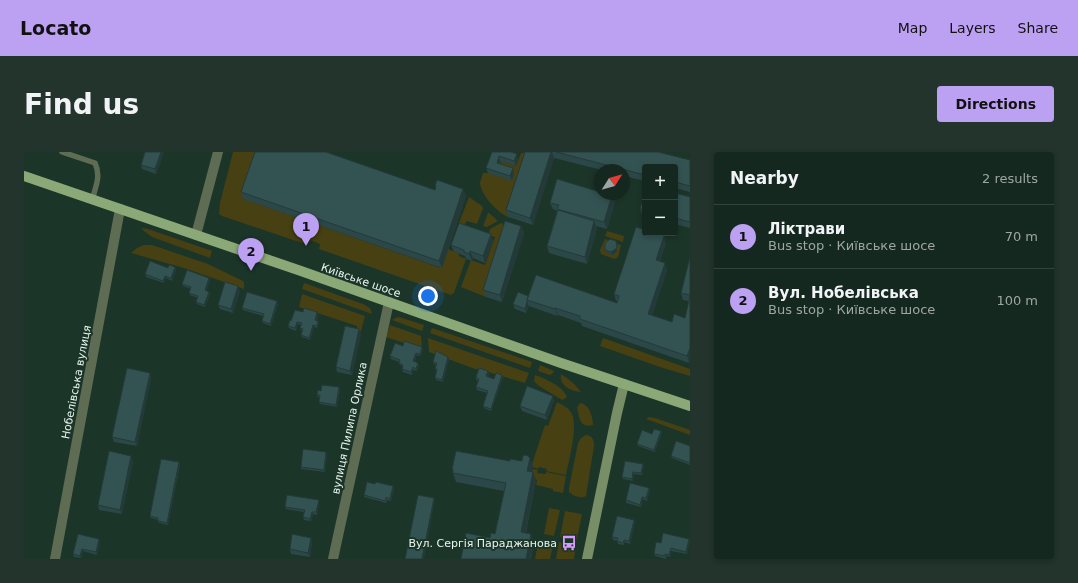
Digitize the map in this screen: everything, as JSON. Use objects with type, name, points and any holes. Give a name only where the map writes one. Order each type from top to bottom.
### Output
[{"type":"main road","name":"Київське шосе","points":[[24,176],[561,363],[690,406]]},
{"type":"main road","points":[[587,559],[624,384]]},
{"type":"street","points":[[196,235],[218,152]]},
{"type":"street","name":"Нобелівська вулиця","points":[[55,559],[120,209]]},
{"type":"street","name":"вулиця Пилипа Орлика","points":[[333,559],[389,302]]},
{"type":"lane","points":[[62,152],[95,163],[98,170],[98,176],[92,200]]},
{"type":"shaded area","points":[[233,152],[260,152],[244,199],[441,268],[448,249],[459,254],[459,256],[466,259],[454,293],[451,295],[319,249],[320,244],[307,239],[305,244],[222,216],[219,214],[220,203]]},
{"type":"shaded area","points":[[530,152],[508,217],[495,207],[483,193],[480,183],[483,173],[488,173],[498,167],[501,161],[516,166],[521,153]]},
{"type":"shaded area","points":[[469,197],[483,208],[477,224],[467,221],[461,229],[457,228]]},
{"type":"shaded area","points":[[488,213],[498,221],[487,227],[483,226]]},
{"type":"shaded area","points":[[501,223],[508,228],[486,297],[461,287],[471,260],[485,265],[495,237],[488,235],[490,229]]},
{"type":"shaded area","points":[[141,228],[148,229],[212,251],[210,258],[152,237]]},
{"type":"shaded area","points":[[607,231],[624,236],[623,242],[605,236]]},
{"type":"shaded area","points":[[605,239],[611,241],[606,252],[612,255],[617,251],[617,244],[621,245],[618,257],[614,259],[601,254],[600,250]]},
{"type":"shaded area","points":[[144,245],[152,245],[208,264],[243,281],[244,289],[184,268],[131,253]]},
{"type":"shaded area","points":[[304,283],[363,304],[370,308],[372,314],[302,289]]},
{"type":"shaded area","points":[[302,294],[365,316],[361,331],[357,332],[357,326],[299,307]]},
{"type":"shaded area","points":[[399,317],[424,325],[422,331],[392,320]]},
{"type":"shaded area","points":[[390,325],[421,336],[422,349],[386,337]]},
{"type":"shaded area","points":[[432,328],[532,362],[530,368],[430,333]]},
{"type":"shaded area","points":[[428,338],[529,373],[525,383],[475,369],[429,352]]},
{"type":"shaded area","points":[[603,338],[690,369],[690,376],[600,346]]},
{"type":"shaded area","points":[[540,365],[554,371],[553,373],[550,375],[538,371]]},
{"type":"shaded area","points":[[561,374],[572,382],[581,392],[566,387],[562,382]]},
{"type":"shaded area","points":[[535,375],[557,385],[567,396],[566,398],[562,400],[539,386],[534,381]]},
{"type":"shaded area","points":[[557,402],[569,410],[574,420],[574,435],[566,475],[546,471],[547,469],[539,467],[538,469],[533,467],[532,464],[545,425],[548,426]]},
{"type":"shaded area","points":[[580,403],[586,406],[590,411],[593,425],[585,425],[581,421],[577,407]]},
{"type":"shaded area","points":[[649,417],[690,430],[690,435],[646,419]]},
{"type":"shaded area","points":[[586,435],[593,439],[594,446],[586,496],[579,497],[569,492],[569,488],[578,443],[581,438]]},
{"type":"shaded area","points":[[533,469],[538,470],[537,473],[546,474],[546,472],[566,476],[563,493],[536,485],[537,480],[531,479]]},
{"type":"shaded area","points":[[549,508],[560,510],[554,536],[544,534]]},
{"type":"shaded area","points":[[565,511],[582,514],[576,540],[560,537]]},
{"type":"shaded area","points":[[539,539],[554,541],[550,559],[535,559]]},
{"type":"shaded area","points":[[559,542],[576,547],[574,559],[556,559]]},
{"type":"building","points":[[145,152],[161,152],[155,169],[141,165]]},
{"type":"building","points":[[255,152],[326,152],[435,190],[437,180],[463,189],[439,261],[241,192]]},
{"type":"building","points":[[492,152],[511,152],[517,154],[514,161],[499,156],[497,163],[513,168],[510,176],[486,168]]},
{"type":"building","points":[[525,152],[551,152],[530,218],[506,210]]},
{"type":"building","points":[[556,152],[658,152],[690,160],[690,186],[678,183],[678,164],[642,164],[642,174],[630,171],[630,164],[602,164]]},
{"type":"building","points":[[557,179],[594,190],[594,200],[611,200],[604,222],[557,209],[559,205],[550,203]]},
{"type":"building","points":[[678,194],[690,197],[690,222],[678,219]]},
{"type":"building","points":[[558,210],[594,221],[585,257],[547,246]]},
{"type":"building","points":[[505,221],[521,226],[500,295],[483,290]]},
{"type":"building","points":[[459,223],[491,234],[483,256],[470,251],[469,254],[464,252],[464,250],[451,245]]},
{"type":"building","points":[[636,227],[642,229],[642,236],[664,236],[656,260],[665,263],[648,314],[672,322],[674,314],[685,318],[690,296],[690,348],[687,356],[580,319],[580,316],[527,300],[536,275],[617,303],[619,296],[614,294]]},
{"type":"building","points":[[610,239],[616,241],[617,248],[611,252],[605,250],[605,243]]},
{"type":"building","points":[[690,257],[690,295],[681,293]]},
{"type":"building","points":[[150,261],[168,268],[169,265],[175,267],[171,278],[165,276],[163,281],[145,274]]},
{"type":"building","points":[[187,270],[209,278],[205,290],[209,292],[204,305],[196,302],[198,296],[189,293],[191,287],[182,284]]},
{"type":"building","points":[[225,282],[238,286],[231,309],[218,305]]},
{"type":"building","points":[[247,292],[277,301],[270,324],[262,321],[264,314],[242,308]]},
{"type":"building","points":[[518,292],[528,296],[525,309],[513,304]]},
{"type":"building","points":[[304,308],[317,312],[315,320],[318,321],[317,326],[313,325],[309,338],[301,335],[303,329],[300,328],[302,323],[297,322],[295,328],[288,326],[295,310],[303,312]]},
{"type":"building","points":[[345,326],[359,329],[350,371],[336,367]]},
{"type":"building","points":[[404,341],[422,347],[420,354],[416,353],[413,361],[418,363],[416,369],[413,367],[411,372],[402,369],[403,365],[399,363],[400,360],[390,356],[395,343],[403,346]]},
{"type":"building","points":[[436,351],[448,357],[442,380],[435,378],[437,363],[433,362]]},
{"type":"building","points":[[127,368],[150,373],[135,442],[112,437]]},
{"type":"building","points":[[479,368],[488,371],[486,376],[494,379],[496,373],[502,375],[491,409],[483,406],[488,391],[476,387],[479,379],[476,377]]},
{"type":"building","points":[[322,385],[339,387],[336,405],[319,402],[320,395],[317,395],[318,390],[321,391]]},
{"type":"building","points":[[527,386],[553,396],[545,415],[520,406]]},
{"type":"building","points":[[654,429],[661,431],[654,450],[637,444],[642,430],[652,434]]},
{"type":"building","points":[[676,441],[690,446],[690,463],[671,456]]},
{"type":"building","points":[[303,449],[326,452],[324,470],[301,467]]},
{"type":"building","points":[[109,451],[131,456],[120,510],[98,505]]},
{"type":"building","points":[[456,451],[510,461],[510,459],[522,461],[523,456],[525,455],[530,458],[527,471],[533,472],[521,532],[531,534],[526,559],[461,559],[466,533],[490,538],[491,533],[495,534],[506,483],[453,473],[452,469]]},
{"type":"building","points":[[161,459],[179,462],[167,523],[158,521],[158,518],[150,516]]},
{"type":"building","points":[[625,461],[643,464],[641,473],[633,472],[632,479],[622,477]]},
{"type":"building","points":[[367,482],[375,484],[376,482],[393,486],[390,499],[386,497],[385,501],[364,495]]},
{"type":"building","points":[[630,483],[649,488],[646,498],[642,497],[640,505],[626,500]]},
{"type":"building","points":[[287,495],[319,500],[316,512],[312,512],[310,519],[303,517],[305,510],[285,507]]},
{"type":"building","points":[[418,495],[434,498],[422,559],[405,559]]},
{"type":"building","points":[[617,516],[634,520],[629,541],[624,540],[623,543],[617,541],[618,538],[612,537]]},
{"type":"building","points":[[663,533],[689,539],[686,552],[671,548],[669,555],[665,554],[665,556],[654,554],[656,542],[661,543]]},
{"type":"building","points":[[78,534],[99,539],[96,552],[82,549],[80,556],[73,554]]},
{"type":"building","points":[[292,534],[311,538],[308,553],[290,549]]},
{"type":"place","name":"Ліктрави","points":[[306,246]]},
{"type":"place","name":"Вул. Нобелівська","points":[[251,271]]},
{"type":"place","name":"Вул. Сергія Параджанова","points":[[569,543]]}]
